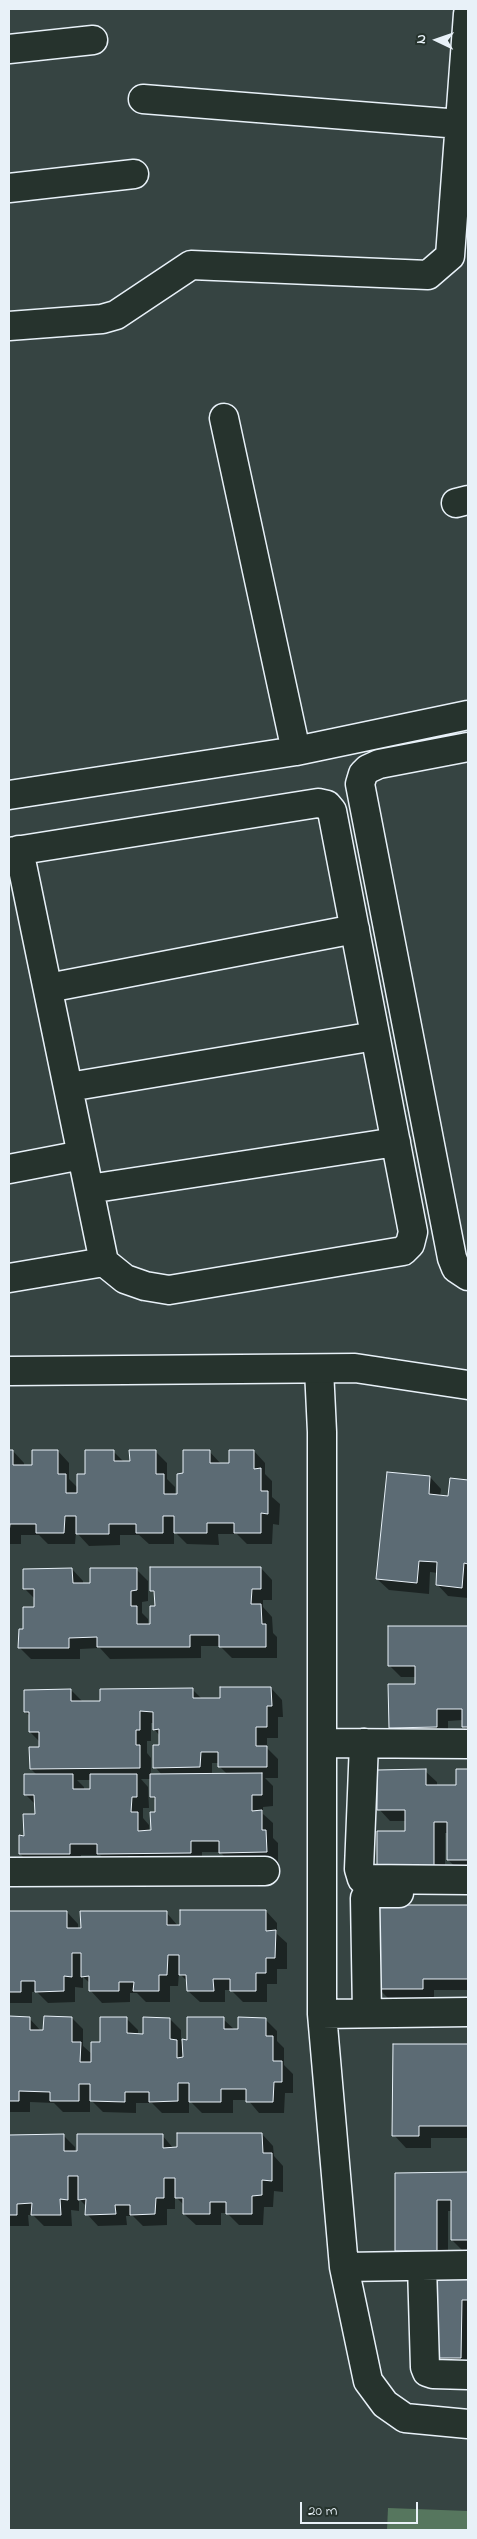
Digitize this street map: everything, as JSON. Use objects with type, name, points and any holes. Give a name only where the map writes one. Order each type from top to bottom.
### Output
[{"type":"street","points":[[9,326],[102,319],[116,315],[191,265],[428,275],[450,256],[462,135],[468,14]]},
{"type":"street","points":[[9,49],[93,40]]},
{"type":"street","points":[[143,99],[462,135]]},
{"type":"street","points":[[9,188],[134,174]]},
{"type":"street","points":[[224,418],[296,751]]},
{"type":"street","points":[[9,795],[296,751],[468,715]]},
{"type":"street","points":[[468,747],[379,764],[368,769],[363,774],[360,784],[452,1258],[456,1268],[468,1276]]},
{"type":"street","points":[[318,803],[327,805],[332,811],[414,1232],[410,1244],[403,1251],[169,1290],[145,1286],[125,1278],[104,1262],[48,988],[14,851],[318,803]]},
{"type":"street","points":[[48,988],[355,929]]},
{"type":"street","points":[[69,1087],[375,1036]]},
{"type":"street","points":[[89,1190],[396,1142]]},
{"type":"street","points":[[9,1169],[82,1155]]},
{"type":"street","points":[[9,1278],[104,1262]]},
{"type":"street","points":[[9,1371],[355,1368],[468,1385]]},
{"type":"street","points":[[319,1369],[322,1442],[322,2014],[344,2267],[368,2381],[385,2404],[405,2418],[468,2424]]},
{"type":"street","points":[[323,1743],[468,1744]]},
{"type":"street","points":[[364,1743],[358,1869],[362,1879],[468,1880]]},
{"type":"street","points":[[9,1872],[265,1871]]},
{"type":"street","points":[[367,2013],[364,1904],[368,1893],[468,1892]]},
{"type":"street","points":[[322,2014],[468,2012]]},
{"type":"street","points":[[344,2267],[468,2265]]},
{"type":"street","points":[[422,2266],[425,2367],[427,2372],[433,2374],[468,2375]]},
{"type":"green space","points":[[388,2508],[468,2511],[468,2530],[387,2530]]},
{"type":"building","points":[[9,1450],[13,1450],[13,1465],[32,1465],[32,1450],[58,1450],[58,1474],[66,1474],[66,1493],[77,1493],[77,1474],[85,1474],[85,1450],[114,1450],[114,1461],[130,1461],[129,1450],[156,1450],[156,1474],[164,1474],[164,1494],[177,1494],[177,1474],[183,1473],[183,1450],[210,1450],[210,1463],[229,1463],[229,1450],[254,1450],[254,1469],[261,1468],[261,1491],[268,1491],[268,1514],[261,1513],[261,1533],[234,1533],[234,1523],[207,1523],[207,1533],[174,1533],[174,1516],[163,1516],[163,1533],[136,1533],[136,1524],[109,1524],[109,1534],[76,1534],[76,1516],[65,1516],[64,1533],[36,1533],[36,1524],[10,1524],[9,1533]]},
{"type":"building","points":[[387,1472],[430,1476],[429,1494],[448,1496],[450,1478],[468,1480],[468,1564],[464,1563],[462,1588],[436,1585],[437,1562],[419,1561],[417,1583],[376,1579]]},
{"type":"building","points":[[150,1567],[261,1567],[261,1589],[252,1589],[251,1604],[261,1604],[262,1624],[266,1624],[266,1647],[219,1647],[219,1635],[190,1635],[190,1647],[97,1647],[97,1637],[69,1638],[69,1648],[18,1648],[19,1629],[23,1629],[23,1607],[34,1607],[34,1589],[23,1589],[23,1569],[72,1568],[73,1583],[90,1583],[90,1568],[137,1568],[137,1590],[131,1591],[131,1606],[137,1606],[137,1624],[150,1624],[150,1606],[155,1606],[154,1591],[150,1591]]},
{"type":"building","points":[[388,1626],[468,1626],[468,1727],[462,1727],[462,1709],[437,1709],[437,1727],[389,1728],[388,1684],[415,1684],[415,1666],[388,1666]]},
{"type":"building","points":[[220,1687],[271,1687],[272,1706],[267,1706],[267,1727],[256,1727],[256,1746],[267,1746],[267,1767],[218,1767],[218,1752],[201,1752],[200,1767],[153,1768],[153,1745],[159,1745],[159,1729],[153,1730],[153,1712],[140,1711],[140,1730],[136,1730],[136,1745],[140,1745],[140,1768],[30,1769],[29,1747],[39,1747],[39,1732],[29,1732],[29,1712],[24,1712],[24,1690],[71,1689],[71,1701],[100,1701],[100,1689],[193,1688],[193,1698],[220,1698]]},
{"type":"building","points":[[426,1769],[426,1785],[456,1785],[456,1769],[468,1769],[468,1860],[447,1860],[447,1822],[434,1822],[434,1869],[377,1869],[377,1831],[405,1831],[405,1810],[377,1810],[377,1770]]},
{"type":"building","points":[[262,1773],[262,1795],[252,1795],[252,1811],[262,1810],[262,1830],[266,1830],[267,1852],[219,1853],[219,1841],[191,1841],[191,1853],[97,1854],[97,1844],[70,1844],[70,1854],[19,1854],[19,1835],[24,1836],[23,1814],[35,1814],[34,1795],[24,1795],[24,1774],[73,1774],[73,1789],[90,1789],[90,1774],[137,1774],[137,1797],[132,1797],[131,1812],[138,1812],[138,1831],[151,1830],[150,1812],[155,1812],[155,1797],[150,1797],[150,1774]]},
{"type":"building","points":[[378,1905],[468,1905],[468,1979],[423,1979],[423,1989],[377,1989]]},
{"type":"building","points":[[180,1910],[266,1910],[266,1931],[276,1930],[275,1958],[266,1958],[266,1973],[256,1973],[256,1991],[230,1991],[230,1979],[213,1979],[214,1991],[187,1991],[186,1975],[179,1975],[179,1955],[168,1955],[167,1975],[159,1975],[159,1991],[133,1991],[134,1982],[119,1982],[119,1991],[89,1991],[89,1976],[81,1977],[81,1953],[72,1953],[72,1977],[64,1976],[64,1991],[35,1992],[35,1981],[21,1981],[21,1992],[9,1992],[9,1911],[67,1911],[67,1928],[81,1928],[80,1911],[167,1911],[167,1925],[180,1925]]},
{"type":"building","points":[[9,2016],[30,2017],[30,2030],[43,2030],[44,2016],[72,2017],[72,2042],[81,2042],[80,2062],[91,2062],[91,2042],[100,2042],[100,2017],[127,2017],[127,2033],[143,2034],[143,2017],[170,2018],[170,2039],[177,2040],[177,2058],[183,2057],[182,2039],[187,2040],[187,2017],[224,2017],[224,2029],[238,2029],[238,2017],[266,2018],[266,2036],[273,2036],[273,2061],[282,2061],[282,2082],[274,2082],[273,2102],[246,2102],[246,2089],[221,2089],[221,2102],[189,2102],[189,2083],[178,2083],[178,2101],[149,2102],[149,2092],[125,2092],[125,2102],[90,2101],[90,2084],[79,2084],[79,2101],[50,2101],[50,2092],[19,2091],[19,2101],[9,2101]]},
{"type":"building","points":[[393,2044],[468,2044],[468,2126],[419,2126],[419,2136],[392,2136]]},
{"type":"building","points":[[177,2133],[262,2133],[263,2153],[272,2153],[272,2181],[262,2180],[262,2195],[252,2196],[252,2214],[226,2214],[226,2202],[210,2202],[210,2214],[183,2214],[183,2198],[175,2198],[175,2178],[164,2178],[164,2198],[156,2198],[155,2214],[130,2215],[130,2205],[115,2205],[116,2214],[85,2215],[86,2199],[78,2200],[78,2176],[68,2176],[68,2200],[60,2199],[61,2215],[31,2215],[32,2203],[17,2204],[17,2215],[9,2215],[9,2135],[64,2134],[64,2151],[77,2151],[77,2134],[163,2134],[163,2148],[177,2147]]},
{"type":"building","points":[[468,2172],[468,2240],[451,2240],[451,2200],[437,2200],[437,2251],[395,2251],[395,2173]]},
{"type":"building","points":[[435,2279],[468,2279],[468,2300],[462,2300],[461,2358],[434,2358]]}]
